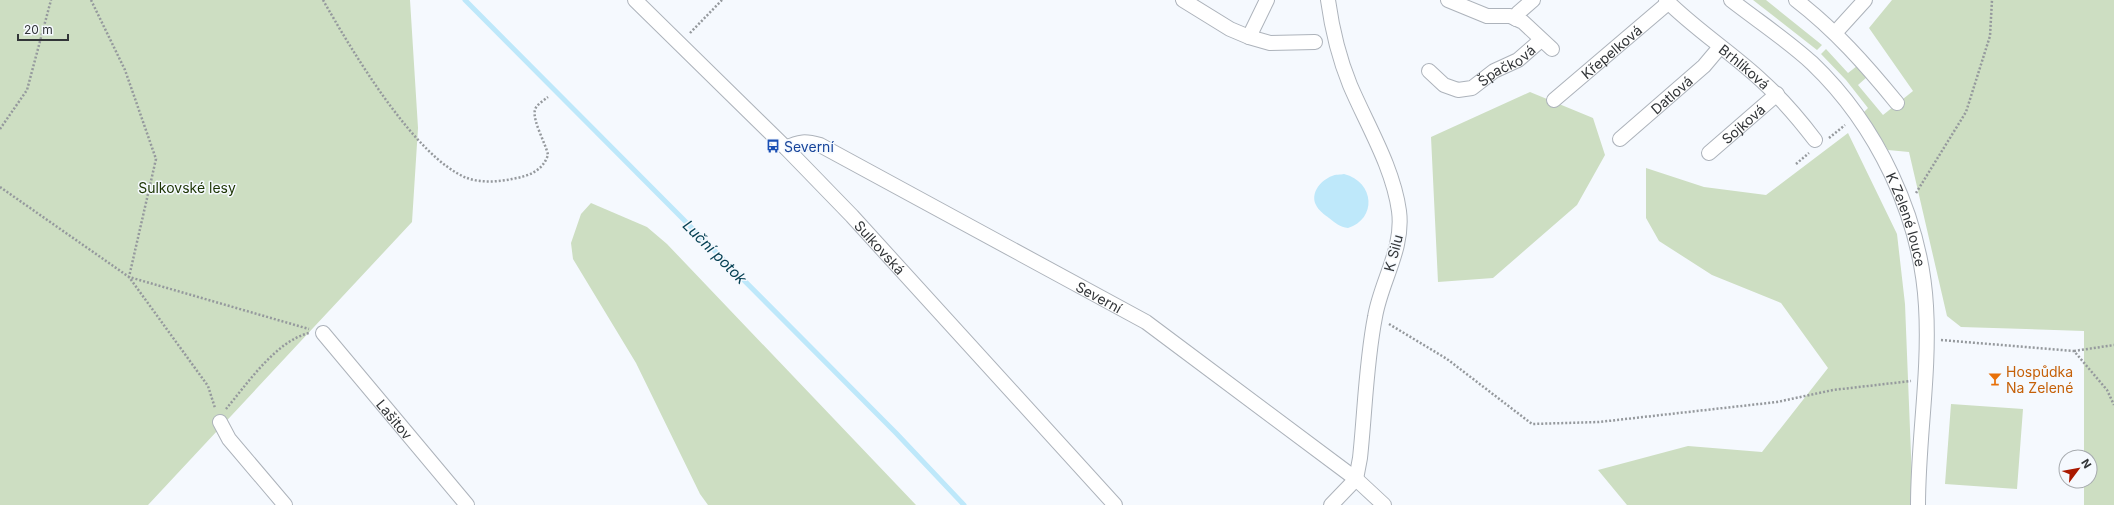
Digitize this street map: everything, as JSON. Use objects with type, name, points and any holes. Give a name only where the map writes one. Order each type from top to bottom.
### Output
[{"type":"street","name":"Sulkovská","points":[[635,0],[786,148],[852,216],[1115,505]]},
{"type":"street","points":[[1183,0],[1230,29],[1249,37],[1270,42],[1315,42]]},
{"type":"street","points":[[1249,37],[1267,0]]},
{"type":"street","name":"K Silu","points":[[1328,0],[1332,29],[1349,83],[1386,166],[1394,188],[1399,212],[1397,248],[1375,316],[1360,458],[1356,479]]},
{"type":"street","name":"Špačková","points":[[1448,0],[1487,16],[1510,16],[1523,22],[1552,49]]},
{"type":"street","points":[[1516,19],[1518,13],[1533,0]]},
{"type":"street","name":"K Zelené louce","points":[[1731,0],[1792,45],[1834,87],[1857,115],[1878,149],[1906,210],[1922,273],[1926,306],[1925,379],[1918,505]]},
{"type":"street","points":[[1796,0],[1835,33],[1862,61],[1897,103]]},
{"type":"street","points":[[1835,33],[1865,0]]},
{"type":"street","name":"Brhlíková","points":[[1667,1],[1777,94],[1815,140]]},
{"type":"street","name":"Křepelková","points":[[1554,100],[1667,1]]},
{"type":"street","name":"Špačková","points":[[1429,72],[1444,85],[1458,90],[1472,88],[1494,71],[1518,60],[1541,40]]},
{"type":"street","name":"Datlová","points":[[1620,139],[1704,66],[1720,47]]},
{"type":"street","name":"Sojková","points":[[1709,153],[1777,94]]},
{"type":"street","name":"Severní","points":[[786,148],[798,141],[808,141],[820,145],[1146,322],[1356,479],[1384,505]]},
{"type":"street","name":"Lašitov","points":[[323,334],[467,505]]},
{"type":"street","points":[[220,422],[229,439],[285,505]]},
{"type":"street","points":[[1331,505],[1356,479]]},
{"type":"path","points":[[0,129],[27,90],[51,0]]},
{"type":"path","points":[[91,0],[125,70],[156,159],[129,278]]},
{"type":"path","points":[[323,0],[342,34],[417,140],[436,159],[451,170],[468,178],[488,182],[524,177],[537,171],[548,155],[534,111],[538,105],[548,97]]},
{"type":"path","points":[[680,44],[722,0]]},
{"type":"path","points":[[1906,210],[1966,112],[1990,36],[1992,0]]},
{"type":"path","points":[[0,187],[129,278],[208,386],[220,422]]},
{"type":"path","points":[[129,278],[323,334]]},
{"type":"path","points":[[1375,316],[1447,359],[1532,424],[1600,422],[1777,402],[1833,390],[1925,379]]},
{"type":"path","points":[[220,422],[221,414],[278,350],[290,340],[303,334],[313,332],[323,334]]},
{"type":"path","points":[[1926,339],[2074,351],[2114,345]]},
{"type":"path","points":[[2074,351],[2107,390],[2114,405]]},
{"type":"green space","name":"Sulkovské lesy","points":[[0,0],[410,0],[418,128],[412,222],[148,505],[0,505]]},
{"type":"green space","points":[[1753,0],[1766,0],[1822,45],[1817,50]]},
{"type":"green space","points":[[1892,0],[2114,0],[2114,505],[2084,505],[2084,489],[2098,489],[2098,449],[2084,449],[2084,331],[1961,327],[1947,316],[1909,152],[1888,150],[1864,112],[1868,108],[1846,80],[1821,54],[1826,49],[1848,73],[1857,66],[1867,77],[1858,85],[1883,115],[1913,91],[1869,28]]},
{"type":"green space","points":[[1530,92],[1593,118],[1605,155],[1577,205],[1493,278],[1438,282],[1431,137]]},
{"type":"green space","points":[[1848,133],[1897,234],[1905,304],[1913,505],[1627,505],[1598,470],[1688,446],[1762,452],[1828,368],[1781,303],[1712,275],[1659,241],[1646,218],[1646,168],[1704,187],[1766,195]]},
{"type":"green space","points":[[591,203],[647,227],[667,244],[916,505],[708,505],[700,494],[636,363],[573,259],[571,243],[581,214]]},
{"type":"green space","points":[[1951,404],[2023,409],[2017,489],[1945,484]]},
{"type":"water","points":[[1344,174],[1354,178],[1362,185],[1367,192],[1368,201],[1368,209],[1364,217],[1348,228],[1342,227],[1320,211],[1317,207],[1314,196],[1321,184],[1328,178],[1333,175]]},
{"type":"waterway","name":"Luční potok","points":[[465,0],[896,433],[964,505]]},
{"type":"place","name":"Severní","points":[[773,146]]},
{"type":"place","name":"Hospůdka Na Zelené","points":[[1995,379]]}]
